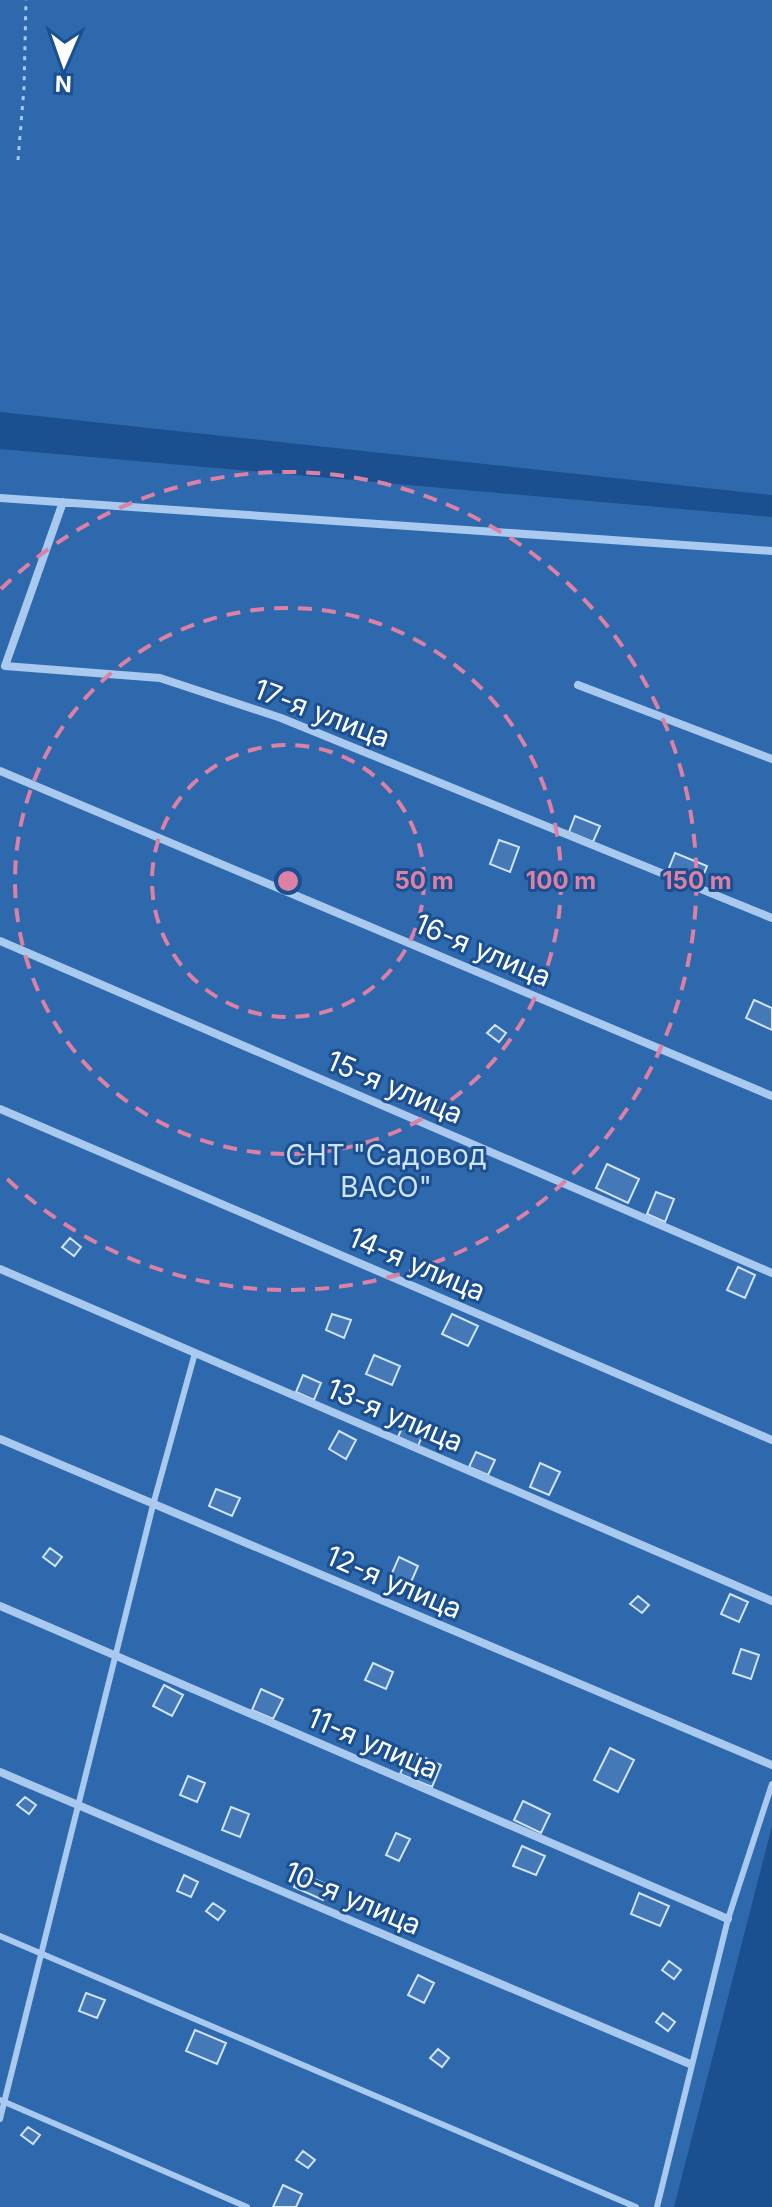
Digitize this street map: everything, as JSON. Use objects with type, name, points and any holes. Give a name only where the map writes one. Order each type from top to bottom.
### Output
[{"type":"street","points":[[0,498],[772,551]]},
{"type":"street","name":"17-я улица","points":[[63,502],[5,666],[160,678],[266,713],[772,918]]},
{"type":"street","points":[[578,685],[772,759]]},
{"type":"street","name":"16-я улица","points":[[0,771],[772,1096]]},
{"type":"street","name":"15-я улица","points":[[0,941],[772,1273]]},
{"type":"street","name":"14-я улица","points":[[0,1109],[772,1440]]},
{"type":"street","name":"13-я улица","points":[[0,1269],[772,1601]]},
{"type":"street","name":"12-я улица","points":[[0,1439],[772,1765]]},
{"type":"street","name":"11-я улица","points":[[0,1606],[728,1919]]},
{"type":"street","name":"10-я улица","points":[[0,1772],[690,2064]]},
{"type":"lane","points":[[0,2119],[2,2101],[80,1807],[153,1505],[195,1353]]},
{"type":"lane","points":[[657,2207],[728,1919],[772,1784]]},
{"type":"lane","points":[[0,1936],[636,2207]]},
{"type":"lane","points":[[2,2101],[247,2207]]},
{"type":"path","points":[[18,160],[26,0]]},
{"type":"green space","points":[[0,0],[772,0],[772,495],[0,412]]},
{"type":"green space","name":"СНТ \"Садовод ВАСО\"","points":[[0,449],[772,517],[772,1826],[674,2207],[0,2207]]},
{"type":"building","points":[[575,816],[600,826],[593,842],[569,832]]},
{"type":"building","points":[[499,840],[519,847],[510,872],[490,864]]},
{"type":"building","points":[[675,853],[707,866],[699,886],[667,873]]},
{"type":"building","points":[[754,1000],[772,1008],[772,1030],[746,1018]]},
{"type":"building","points":[[495,1025],[506,1033],[499,1042],[487,1033]]},
{"type":"building","points":[[607,1164],[639,1179],[628,1203],[596,1188]]},
{"type":"building","points":[[656,1192],[674,1199],[665,1222],[647,1214]]},
{"type":"building","points":[[70,1238],[81,1247],[74,1256],[62,1247]]},
{"type":"building","points":[[738,1267],[755,1275],[745,1298],[727,1290]]},
{"type":"building","points":[[332,1314],[351,1320],[344,1338],[326,1330]]},
{"type":"building","points":[[452,1314],[478,1326],[468,1346],[442,1334]]},
{"type":"building","points":[[374,1355],[400,1366],[392,1385],[366,1374]]},
{"type":"building","points":[[303,1375],[321,1383],[314,1400],[296,1392]]},
{"type":"building","points":[[406,1418],[426,1427],[418,1446],[398,1437]]},
{"type":"building","points":[[339,1431],[356,1440],[346,1459],[329,1449]]},
{"type":"building","points":[[476,1452],[495,1460],[488,1475],[469,1467]]},
{"type":"building","points":[[540,1463],[560,1472],[549,1495],[530,1487]]},
{"type":"building","points":[[216,1489],[240,1498],[232,1516],[209,1506]]},
{"type":"building","points":[[50,1548],[62,1557],[55,1566],[43,1557]]},
{"type":"building","points":[[399,1557],[418,1566],[408,1589],[389,1580]]},
{"type":"building","points":[[730,1594],[748,1602],[739,1622],[721,1614]]},
{"type":"building","points":[[638,1596],[649,1605],[642,1613],[630,1604]]},
{"type":"building","points":[[741,1649],[759,1655],[751,1679],[733,1673]]},
{"type":"building","points":[[373,1663],[393,1672],[386,1689],[365,1680]]},
{"type":"building","points":[[164,1685],[183,1695],[172,1716],[153,1706]]},
{"type":"building","points":[[261,1689],[283,1699],[273,1719],[252,1710]]},
{"type":"building","points":[[610,1748],[634,1760],[618,1792],[594,1780]]},
{"type":"building","points":[[410,1751],[441,1765],[432,1787],[400,1774]]},
{"type":"building","points":[[188,1776],[205,1783],[197,1802],[180,1795]]},
{"type":"building","points":[[25,1797],[36,1805],[29,1814],[17,1805]]},
{"type":"building","points":[[523,1801],[550,1814],[541,1833],[514,1820]]},
{"type":"building","points":[[231,1807],[249,1814],[240,1837],[222,1830]]},
{"type":"building","points":[[396,1833],[410,1839],[399,1861],[386,1855]]},
{"type":"building","points":[[522,1846],[545,1856],[536,1875],[513,1866]]},
{"type":"building","points":[[301,1873],[330,1886],[323,1900],[294,1887]]},
{"type":"building","points":[[184,1875],[198,1882],[191,1897],[177,1891]]},
{"type":"building","points":[[639,1893],[669,1906],[660,1926],[631,1914]]},
{"type":"building","points":[[213,1903],[225,1911],[218,1920],[206,1911]]},
{"type":"building","points":[[669,1961],[681,1970],[674,1979],[662,1970]]},
{"type":"building","points":[[418,1975],[434,1983],[424,2003],[408,1995]]},
{"type":"building","points":[[86,1993],[105,2000],[97,2018],[79,2011]]},
{"type":"building","points":[[663,2013],[675,2022],[668,2031],[656,2022]]},
{"type":"building","points":[[195,2030],[226,2043],[217,2064],[186,2051]]},
{"type":"building","points":[[438,2049],[449,2058],[442,2067],[430,2058]]},
{"type":"building","points":[[28,2127],[40,2135],[33,2144],[21,2135]]},
{"type":"building","points":[[303,2151],[315,2160],[308,2168],[296,2160]]},
{"type":"building","points":[[283,2185],[302,2194],[296,2207],[273,2207]]}]
